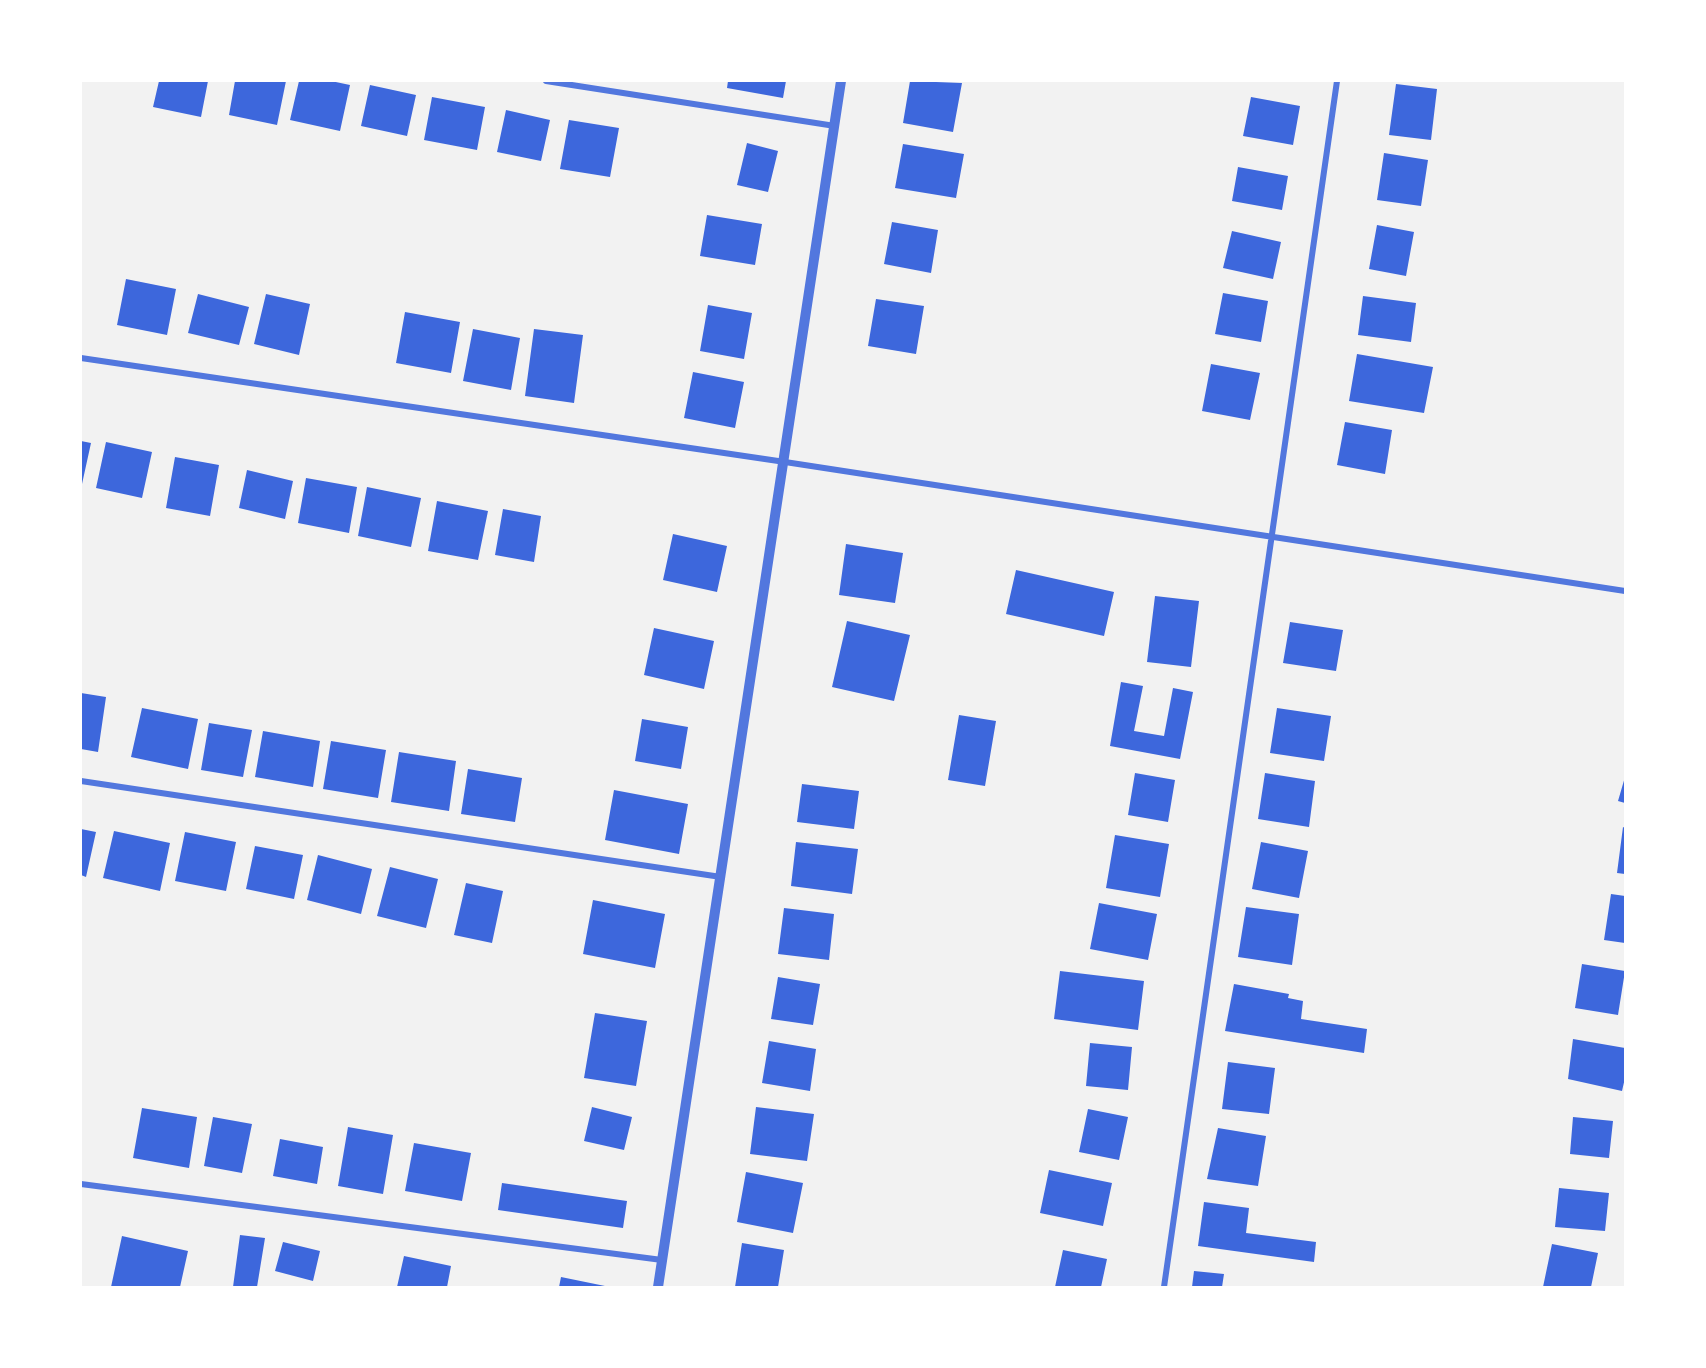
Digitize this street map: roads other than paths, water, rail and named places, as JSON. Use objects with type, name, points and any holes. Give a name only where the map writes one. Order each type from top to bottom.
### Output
[{"type":"street","points":[[546,81],[835,126]]},
{"type":"street","points":[[658,1287],[841,81]]},
{"type":"street","points":[[1164,1287],[1337,81]]},
{"type":"street","points":[[81,358],[785,462],[1625,591]]},
{"type":"street","points":[[81,781],[722,877]]},
{"type":"street","points":[[81,1184],[662,1260]]}]
